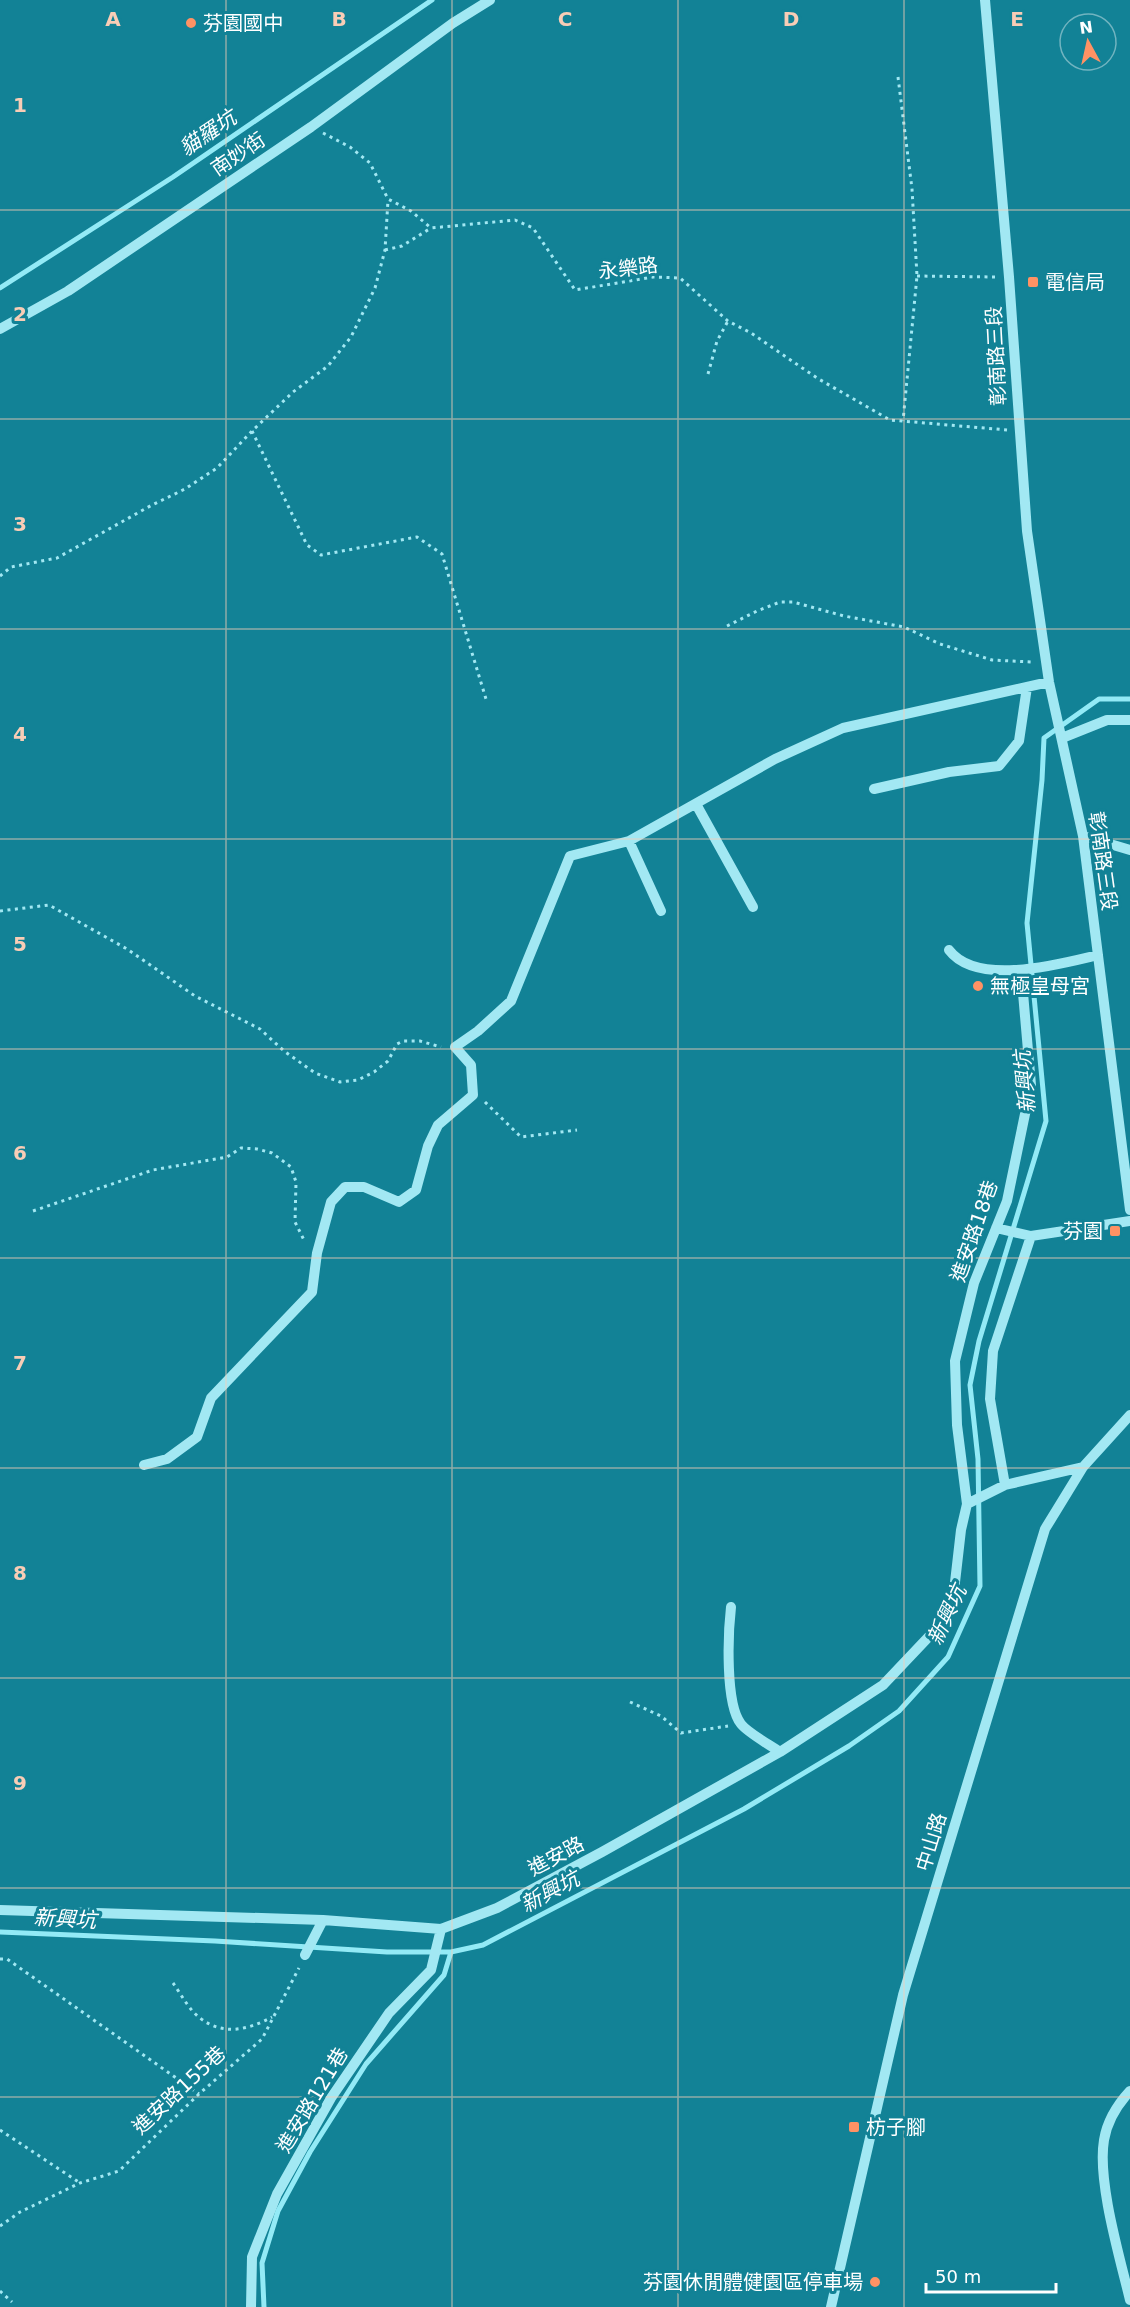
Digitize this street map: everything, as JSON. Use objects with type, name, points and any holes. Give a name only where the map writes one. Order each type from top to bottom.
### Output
[{"type":"street","name":"彰南路三段","points":[[986,0],[1027,531],[1049,681],[1083,836],[1130,1210]]},
{"type":"street","name":"南妙街","points":[[0,329],[68,291],[310,127],[482,2]]},
{"type":"street","points":[[144,1465],[167,1459],[197,1437],[211,1398],[312,1292],[317,1253],[332,1202],[345,1187],[364,1187],[399,1202],[417,1190],[428,1146],[438,1125],[473,1095],[471,1065],[455,1047],[478,1031],[511,1001],[570,856],[629,841],[775,759],[843,728],[1049,681]]},
{"type":"street","points":[[874,789],[949,772],[999,766],[1019,741],[1027,687]]},
{"type":"street","points":[[1062,736],[1107,720],[1130,720]]},
{"type":"street","points":[[696,804],[753,907]]},
{"type":"street","points":[[1083,836],[1130,850]]},
{"type":"street","points":[[629,841],[661,911]]},
{"type":"street","points":[[949,950],[956,959],[983,968],[1021,970],[1040,969],[1098,955]]},
{"type":"street","name":"進安路18巷","points":[[967,1504],[957,1425],[955,1360],[974,1282],[1007,1201],[1031,1085],[1021,970]]},
{"type":"street","points":[[996,1228],[1031,1236],[1130,1221]]},
{"type":"street","points":[[1005,1485],[990,1399],[993,1351],[1031,1236]]},
{"type":"street","name":"中山路","points":[[831,2307],[903,1995],[1045,1529],[1083,1467],[1130,1415]]},
{"type":"street","points":[[967,1504],[1005,1485],[1083,1467]]},
{"type":"street","name":"進安路","points":[[0,1910],[323,1920],[441,1929],[497,1908],[780,1752],[883,1685],[937,1628],[954,1591],[961,1530],[967,1504]]},
{"type":"street","points":[[731,1608],[728,1637],[729,1672],[735,1708],[741,1724],[780,1752]]},
{"type":"street","points":[[305,1955],[323,1920]]},
{"type":"street","name":"進安路121巷","points":[[251,2307],[252,2257],[277,2194],[331,2098],[389,2013],[431,1970],[441,1929]]},
{"type":"street","points":[[1130,2091],[1110,2121],[1104,2140],[1103,2161],[1108,2207],[1130,2300]]},
{"type":"path","points":[[898,77],[912,189],[917,276],[903,422]]},
{"type":"path","points":[[0,576],[11,567],[57,558],[185,489],[218,468],[252,430],[293,393],[328,366],[351,337],[375,288],[385,250],[388,200],[383,185],[370,163],[350,147],[310,127]]},
{"type":"path","points":[[385,250],[402,246],[430,228],[411,211],[388,200]]},
{"type":"path","name":"永樂路","points":[[430,228],[515,220],[533,228],[575,290],[653,277],[680,278],[728,321],[751,333],[817,378],[890,420],[1018,431]]},
{"type":"path","points":[[917,276],[1009,277]]},
{"type":"path","points":[[708,374],[717,341],[728,321]]},
{"type":"path","points":[[252,430],[307,545],[321,555],[417,537],[442,555],[486,699]]},
{"type":"path","points":[[727,627],[780,602],[793,602],[844,616],[903,627],[940,644],[992,660],[1046,662]]},
{"type":"path","points":[[0,911],[49,905],[127,950],[195,996],[260,1029],[284,1051],[315,1072],[340,1082],[358,1080],[374,1072],[388,1060],[397,1044],[403,1041],[420,1041],[435,1046],[455,1047]]},
{"type":"path","points":[[473,1095],[491,1106],[521,1137],[577,1130]]},
{"type":"path","points":[[33,1211],[153,1170],[227,1157],[241,1148],[257,1149],[272,1153],[291,1167],[296,1182],[296,1222],[306,1247],[317,1253]]},
{"type":"path","points":[[630,1702],[661,1716],[681,1733],[741,1724]]},
{"type":"path","name":"進安路155巷","points":[[0,2226],[20,2212],[80,2183],[119,2171],[199,2094],[262,2039],[305,1955]]},
{"type":"path","points":[[0,1959],[7,1959],[199,2094]]},
{"type":"path","points":[[173,1983],[199,2017],[217,2027],[233,2031],[256,2026],[273,2017]]},
{"type":"path","points":[[0,2130],[80,2183]]},
{"type":"path","points":[[0,2291],[12,2302]]},
{"type":"waterway","name":"貓羅坑","points":[[0,288],[173,177],[432,0]]},
{"type":"waterway","name":"新興坑","points":[[0,1932],[215,1941],[387,1952],[451,1952],[483,1945],[744,1809],[849,1746],[899,1711],[948,1657],[980,1586],[978,1459],[970,1385],[979,1341],[1046,1121],[1027,923],[1042,780],[1044,738],[1099,699],[1130,699]]},
{"type":"waterway","points":[[264,2307],[262,2263],[278,2211],[310,2152],[366,2064],[444,1975],[451,1952]]},
{"type":"place","name":"芬園國中","points":[[191,23]]},
{"type":"place","name":"電信局","points":[[1033,282]]},
{"type":"place","name":"無極皇母宮","points":[[978,986]]},
{"type":"place","name":"芬園","points":[[1115,1231]]},
{"type":"place","name":"枋子腳","points":[[854,2127]]},
{"type":"place","name":"芬園休閒體健園區停車場","points":[[875,2282]]}]
